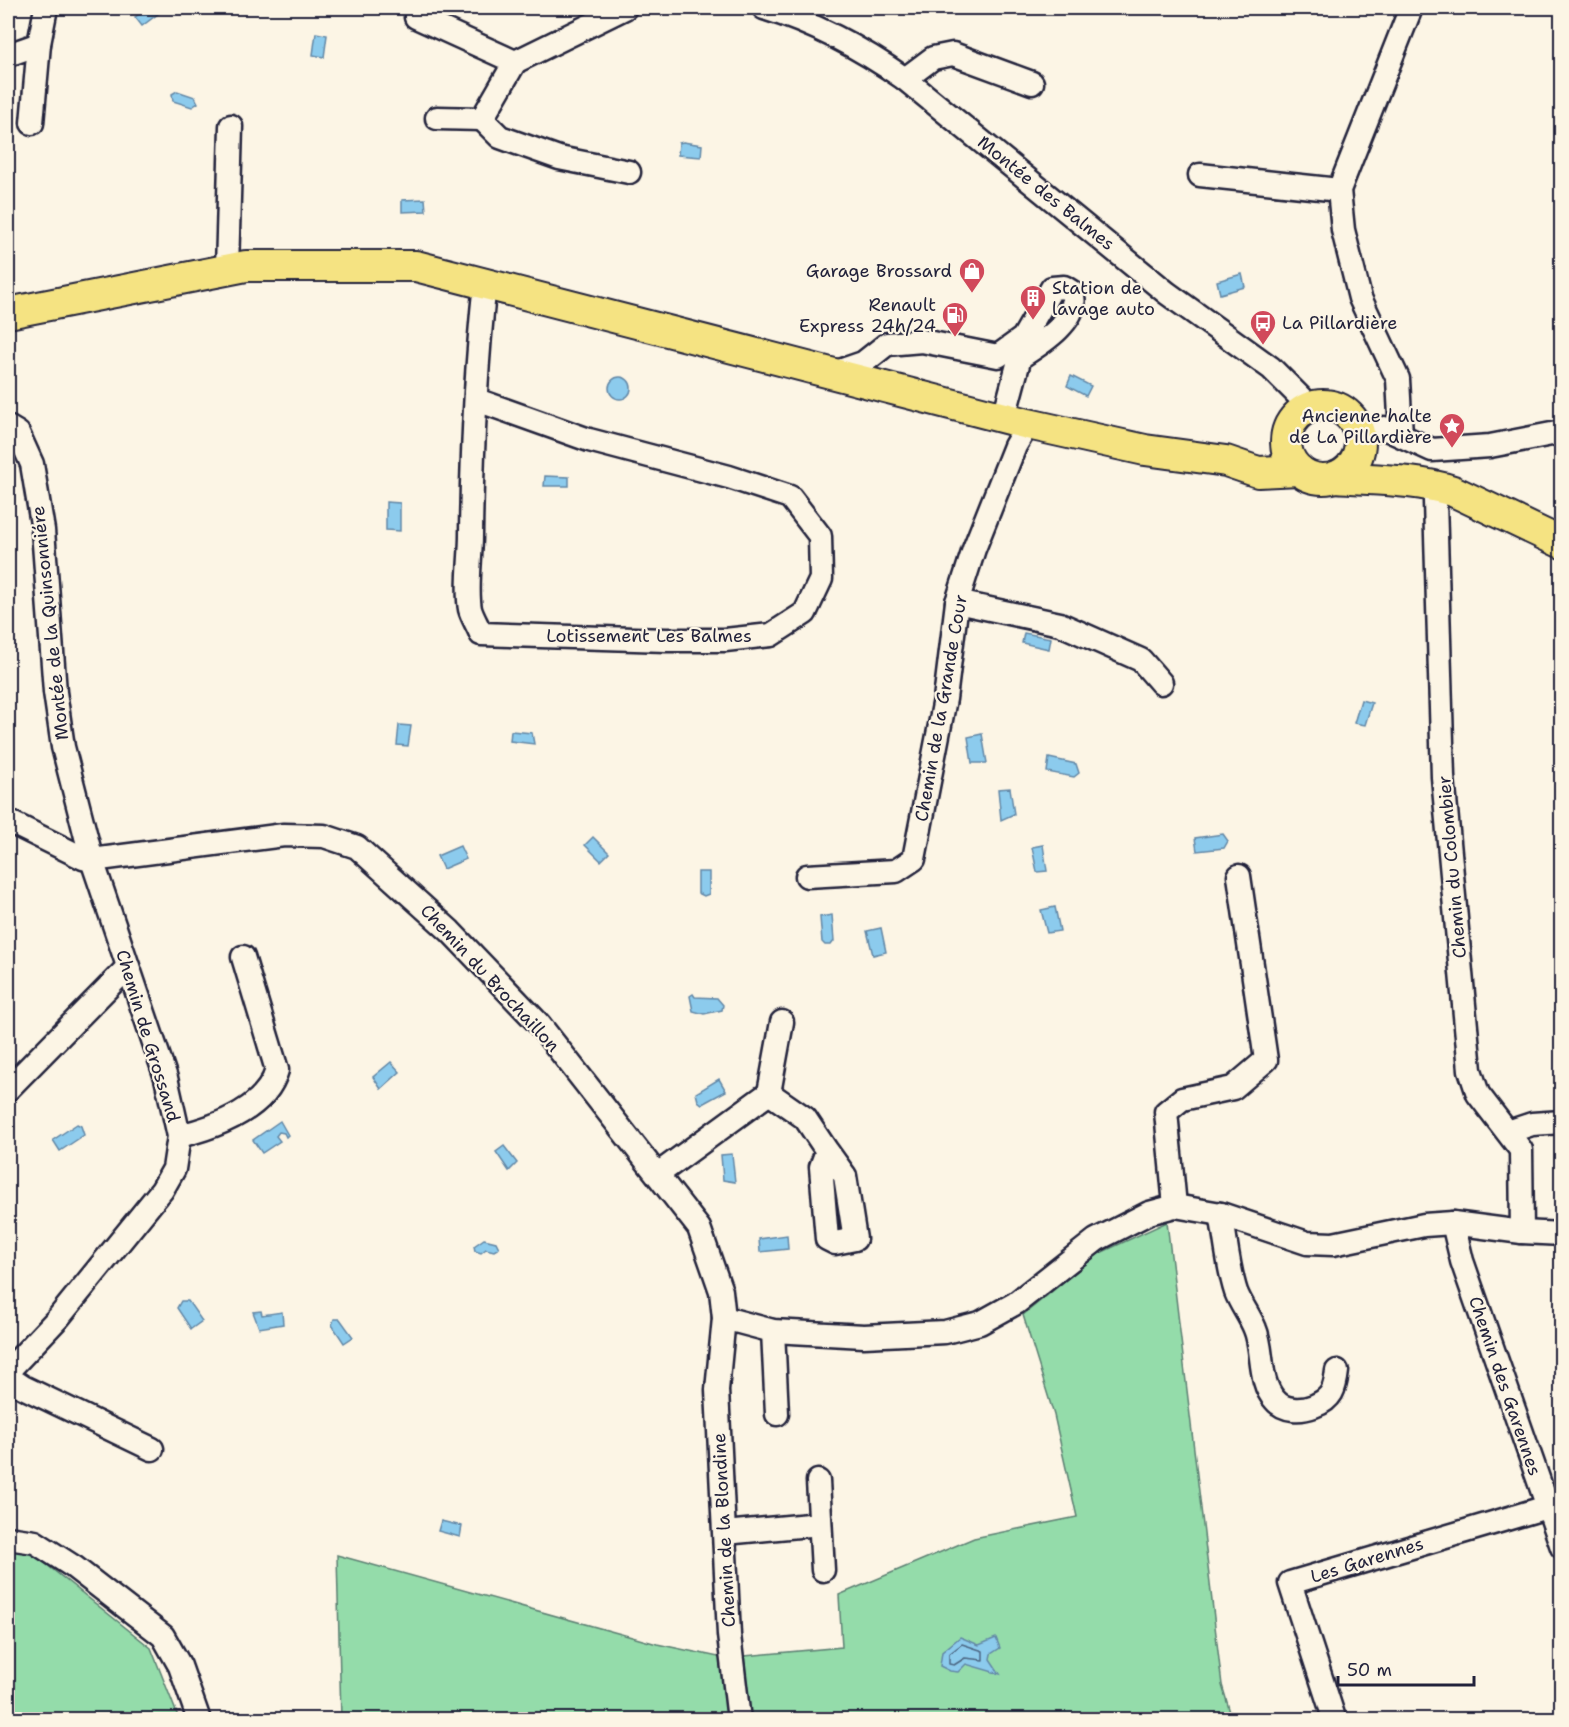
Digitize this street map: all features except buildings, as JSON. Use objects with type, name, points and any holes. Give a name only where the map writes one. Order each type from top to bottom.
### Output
[{"type":"main road","points":[[8,313],[227,268],[416,266],[1016,421],[1145,450],[1227,461],[1258,472],[1299,470],[1316,479],[1336,477],[1428,484],[1453,490],[1562,543]]},
{"type":"main road","points":[[1299,470],[1287,450],[1286,438],[1293,419],[1310,407],[1322,405],[1340,409],[1354,420],[1360,437],[1382,463],[1428,484]]},
{"type":"main road","points":[[1336,477],[1353,464],[1360,437]]},
{"type":"main road","points":[[1227,461],[1257,454],[1286,438]]},
{"type":"street","points":[[32,123],[39,44],[46,8]]},
{"type":"street","points":[[482,119],[515,63],[625,8]]},
{"type":"street","name":"Montée des Balmes","points":[[764,8],[828,32],[871,55],[905,80],[1167,293],[1271,368],[1310,407]]},
{"type":"street","points":[[1401,435],[1398,379],[1360,298],[1343,230],[1339,189],[1411,8]]},
{"type":"street","points":[[416,17],[515,63]]},
{"type":"street","points":[[8,55],[39,44]]},
{"type":"street","points":[[905,80],[933,58],[953,54],[1032,83]]},
{"type":"street","points":[[437,118],[482,119],[500,137],[559,158],[629,172]]},
{"type":"street","points":[[227,268],[231,126]]},
{"type":"street","points":[[1200,175],[1339,189]]},
{"type":"street","name":"Lotissement Les Balmes","points":[[477,400],[589,440],[729,477],[790,497],[820,536],[821,579],[805,613],[771,634],[725,640],[481,634],[470,609],[477,400],[485,283]]},
{"type":"street","name":"Chemin de la Grande Cour","points":[[807,876],[897,871],[914,859],[945,699],[957,602],[1016,446],[1014,380],[1020,357],[1041,343],[1067,319],[1074,305],[1072,292],[1064,287],[1052,288],[1023,338],[998,356]]},
{"type":"street","points":[[834,374],[862,363],[887,344],[922,340],[998,356],[1014,380]]},
{"type":"street","name":"Montée de la Quinsonniére","points":[[8,427],[18,433],[32,464],[43,530],[55,692],[63,747],[92,860]]},
{"type":"street","points":[[1360,437],[1384,428],[1432,450],[1490,446],[1562,432]]},
{"type":"street","name":"Chemin du Colombier","points":[[1428,484],[1435,501],[1443,777],[1470,1070],[1478,1094],[1521,1150],[1522,1232]]},
{"type":"street","points":[[957,602],[1060,624],[1142,660],[1161,683]]},
{"type":"street","name":"Chemin du Brochaillon","points":[[8,821],[83,858],[92,860],[284,835],[324,836],[357,847],[450,931],[539,1024],[699,1228],[721,1291],[722,1329]]},
{"type":"street","name":"Chemin de Grossand","points":[[8,1371],[59,1317],[162,1190],[174,1169],[179,1136],[166,1078],[92,860]]},
{"type":"street","points":[[1175,1206],[1166,1112],[1182,1098],[1233,1088],[1266,1060],[1239,876]]},
{"type":"street","points":[[179,1136],[209,1129],[263,1098],[272,1086],[277,1070],[243,957]]},
{"type":"street","points":[[8,1089],[128,967]]},
{"type":"street","points":[[658,1174],[769,1093],[782,1022]]},
{"type":"street","points":[[769,1093],[805,1118],[827,1151]]},
{"type":"street","points":[[1508,1132],[1533,1124],[1562,1122]]},
{"type":"street","points":[[722,1329],[864,1336],[945,1332],[980,1323],[1016,1303],[1096,1240],[1149,1213],[1175,1206],[1221,1214],[1307,1243],[1333,1244],[1424,1225],[1453,1223],[1522,1232],[1562,1234]]},
{"type":"street","points":[[1221,1214],[1236,1291],[1256,1329],[1267,1386],[1274,1400],[1284,1407],[1297,1409],[1312,1407],[1328,1399],[1334,1391],[1337,1371]]},
{"type":"street","name":"Chemin des Garennes","points":[[1453,1223],[1462,1261],[1546,1507],[1562,1547]]},
{"type":"street","name":"Chemin de la Blondine","points":[[722,1329],[717,1390],[729,1635],[739,1719]]},
{"type":"street","points":[[773,1331],[777,1414]]},
{"type":"street","points":[[8,1377],[23,1387],[152,1449]]},
{"type":"street","points":[[818,1481],[823,1570]]},
{"type":"street","name":"Les Garennes","points":[[1334,1719],[1290,1583],[1546,1507]]},
{"type":"street","points":[[725,1533],[820,1524]]},
{"type":"street","points":[[8,1538],[35,1542],[74,1567],[163,1636],[180,1665],[199,1719]]},
{"type":"green space","points":[[1167,1222],[1222,1685],[1232,1719],[341,1719],[337,1555],[657,1644],[723,1658],[842,1647],[839,1595],[974,1538],[1077,1517],[1054,1415],[1023,1315],[1098,1254]]},
{"type":"green space","points":[[8,1547],[27,1549],[151,1648],[179,1719],[8,1719]]},
{"type":"water","points":[[148,8],[155,8],[159,13],[142,26],[135,17]]},
{"type":"water","points":[[316,33],[327,35],[324,57],[313,55]]},
{"type":"water","points":[[177,91],[195,97],[198,103],[192,107],[173,101],[172,94]]},
{"type":"water","points":[[679,143],[702,145],[701,157],[678,155]]},
{"type":"water","points":[[425,199],[426,211],[402,212],[402,200]]},
{"type":"water","points":[[1242,274],[1245,287],[1220,294],[1217,281]]},
{"type":"water","points":[[1071,376],[1091,386],[1086,396],[1067,386]]},
{"type":"water","points":[[620,377],[628,380],[631,388],[628,396],[620,399],[612,396],[609,388],[612,380]]},
{"type":"water","points":[[545,476],[569,477],[569,486],[544,486]]},
{"type":"water","points":[[386,502],[400,503],[400,531],[386,530]]},
{"type":"water","points":[[1024,633],[1051,638],[1049,649],[1022,643]]},
{"type":"water","points":[[1361,700],[1372,703],[1365,725],[1354,723]]},
{"type":"water","points":[[399,725],[411,726],[408,746],[397,745]]},
{"type":"water","points":[[511,731],[532,733],[534,744],[510,741]]},
{"type":"water","points":[[982,734],[987,763],[972,763],[968,737]]},
{"type":"water","points":[[1049,758],[1076,764],[1079,773],[1074,777],[1047,772]]},
{"type":"water","points":[[1010,788],[1014,814],[1001,820],[998,789]]},
{"type":"water","points":[[1223,834],[1228,841],[1224,848],[1197,851],[1195,838]]},
{"type":"water","points":[[593,837],[609,853],[601,861],[585,845]]},
{"type":"water","points":[[1043,845],[1047,871],[1037,872],[1032,847]]},
{"type":"water","points":[[460,846],[466,859],[443,869],[437,856]]},
{"type":"water","points":[[698,872],[709,872],[709,894],[704,896],[698,893]]},
{"type":"water","points":[[1055,907],[1060,931],[1047,933],[1041,910]]},
{"type":"water","points":[[832,915],[834,941],[831,945],[825,945],[822,942],[820,917]]},
{"type":"water","points":[[881,928],[886,952],[873,955],[867,931]]},
{"type":"water","points":[[693,994],[695,997],[717,998],[723,1005],[722,1010],[704,1014],[693,1011],[690,996]]},
{"type":"water","points":[[391,1062],[400,1072],[381,1089],[373,1077]]},
{"type":"water","points":[[719,1079],[726,1091],[702,1104],[698,1101],[696,1093]]},
{"type":"water","points":[[280,1121],[288,1135],[286,1137],[284,1133],[279,1132],[276,1136],[280,1141],[262,1153],[253,1140]]},
{"type":"water","points":[[77,1124],[81,1126],[84,1135],[60,1151],[53,1140]]},
{"type":"water","points":[[504,1146],[517,1163],[509,1171],[496,1152]]},
{"type":"water","points":[[732,1154],[735,1182],[723,1180],[721,1155]]},
{"type":"water","points":[[787,1235],[788,1249],[760,1252],[759,1239]]},
{"type":"water","points":[[484,1239],[496,1242],[499,1248],[494,1251],[486,1249],[481,1253],[475,1251],[474,1246]]},
{"type":"water","points":[[181,1301],[188,1301],[202,1321],[191,1329],[177,1308]]},
{"type":"water","points":[[261,1311],[262,1315],[282,1312],[283,1324],[259,1328],[253,1312]]},
{"type":"water","points":[[334,1319],[340,1319],[353,1337],[344,1343],[332,1325]]},
{"type":"water","points":[[441,1521],[462,1526],[460,1537],[438,1531]]},
{"type":"water","points":[[960,1637],[979,1645],[996,1638],[1000,1648],[991,1654],[990,1659],[1000,1674],[966,1664],[958,1672],[940,1666],[942,1652]]},
{"type":"place","name":"Garage Brossard","points":[[972,294]]},
{"type":"place","name":"Station de lavage auto","points":[[1033,321]]},
{"type":"place","name":"Renault Express 24h/24","points":[[955,338]]},
{"type":"place","name":"La Pillardière","points":[[1263,346]]},
{"type":"place","name":"Ancienne halte de La Pillardière","points":[[1452,449]]}]
